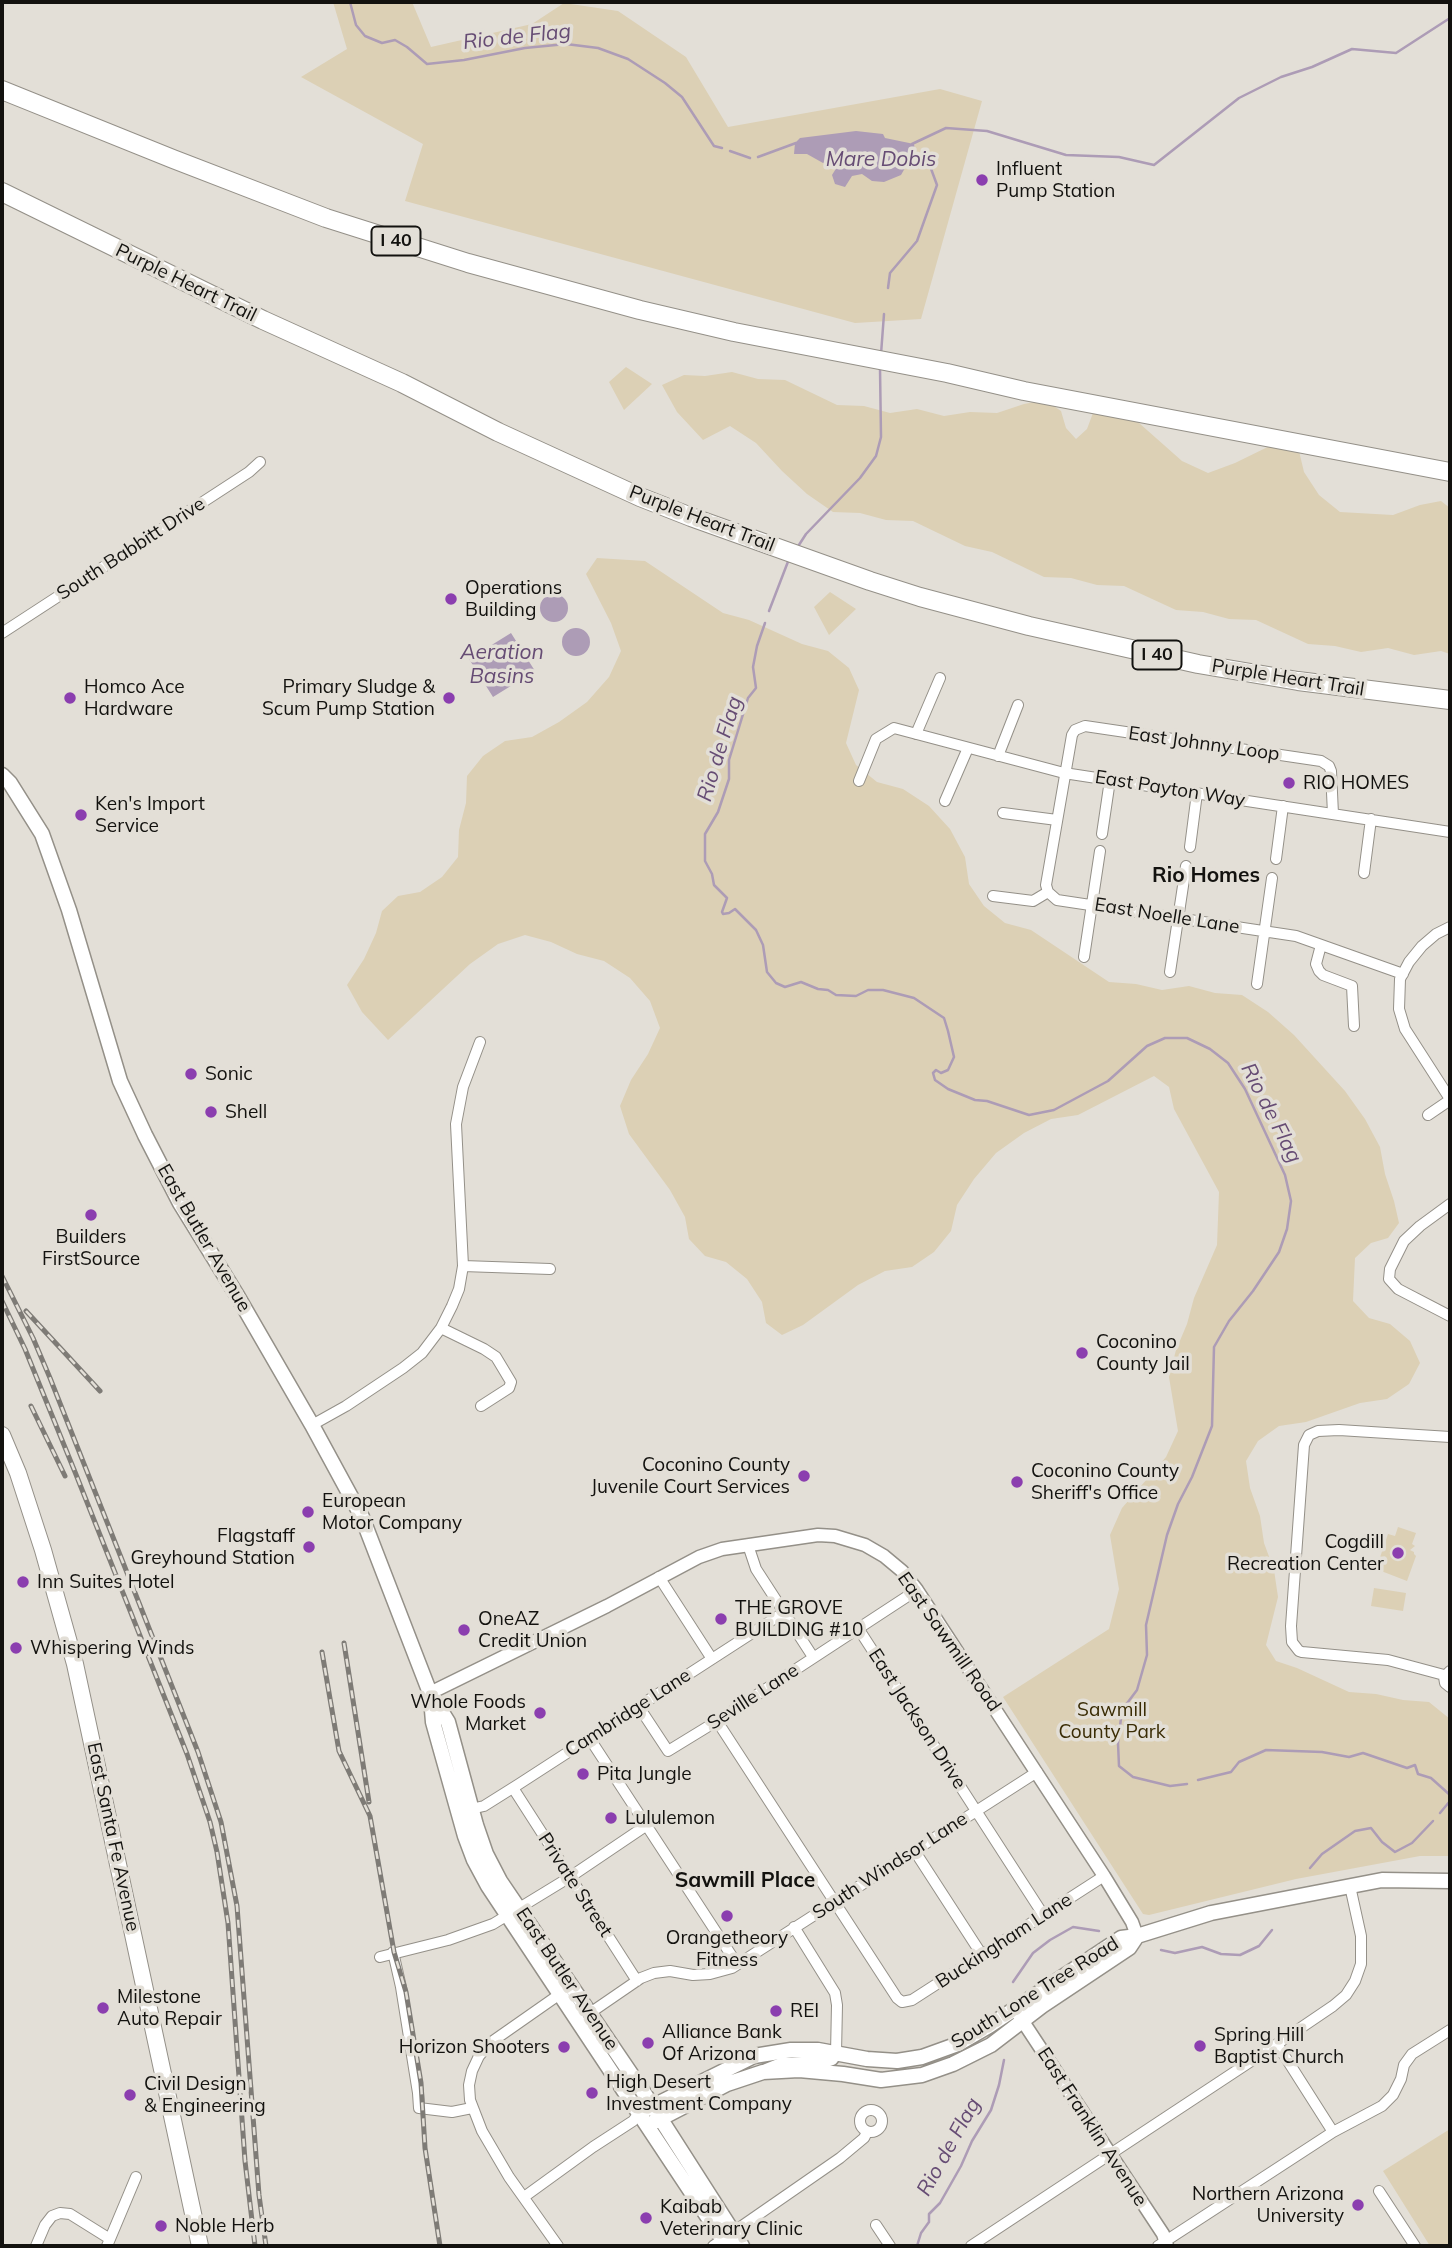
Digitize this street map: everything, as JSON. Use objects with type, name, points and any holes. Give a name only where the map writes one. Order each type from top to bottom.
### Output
[{"type":"highway","name":"I 40","points":[[2,90],[248,189],[370,232],[589,297],[804,347],[1450,472]]},
{"type":"highway","name":"Purple Heart Trail","points":[[2,192],[116,249],[402,383],[498,432],[640,497],[870,581],[1029,626],[1198,664],[1297,681],[1450,700]]},
{"type":"main road","name":"East Butler Avenue","points":[[2,775],[10,783],[42,834],[69,910],[120,1081],[145,1135],[180,1203],[238,1297],[362,1517],[430,1693],[448,1722],[486,1854],[513,1913],[560,1994],[647,2117]]},
{"type":"main road","name":"East Santa Fe Avenue","points":[[2,1435],[18,1473],[75,1664],[200,2246]]},
{"type":"main road","name":"East Butler Avenue","points":[[430,1693],[433,1722],[474,1860],[590,2013],[647,2117],[724,2241],[742,2246]]},
{"type":"main road","name":"South Lone Tree Road","points":[[647,2117],[754,2056],[791,2050],[818,2050],[867,2059],[897,2061],[922,2057],[958,2044],[1019,2015],[1129,1948],[1137,1936],[1211,1913],[1382,1880],[1450,1881]]},
{"type":"main road","name":"South Lone Tree Road","points":[[647,2117],[763,2072],[799,2070],[881,2080],[922,2075],[953,2064],[991,2045],[1019,2015]]},
{"type":"street","name":"South Babbitt Drive","points":[[2,633],[249,472],[260,462]]},
{"type":"street","points":[[916,734],[940,678]]},
{"type":"street","points":[[998,756],[1018,705]]},
{"type":"street","name":"East Johnny Loop","points":[[1064,773],[1072,735],[1075,730],[1085,726],[1321,761],[1329,766],[1331,771],[1333,814]]},
{"type":"street","name":"East Payton Way","points":[[859,781],[876,738],[894,728],[1064,773],[1450,832]]},
{"type":"street","points":[[945,801],[968,748]]},
{"type":"street","points":[[993,896],[1032,901],[1048,892],[1046,886],[1064,773]]},
{"type":"street","points":[[1102,834],[1110,780]]},
{"type":"street","points":[[1189,847],[1197,793]]},
{"type":"street","points":[[1276,859],[1283,806]]},
{"type":"street","points":[[1003,813],[1057,820]]},
{"type":"street","points":[[1364,873],[1371,820]]},
{"type":"street","points":[[1084,957],[1100,851]]},
{"type":"street","points":[[1170,972],[1186,866]]},
{"type":"street","points":[[1257,984],[1272,878]]},
{"type":"street","name":"East Noelle Lane","points":[[1048,892],[1057,900],[1296,936],[1403,974]]},
{"type":"street","points":[[1428,1115],[1450,1100],[1405,1029],[1399,1009],[1400,979],[1422,946],[1450,927]]},
{"type":"street","points":[[1321,945],[1316,964],[1319,971],[1352,986],[1354,1026]]},
{"type":"street","points":[[312,1425],[403,1368],[422,1353],[441,1328],[459,1289],[463,1266],[456,1124],[463,1087],[480,1042]]},
{"type":"street","points":[[1450,1204],[1404,1241],[1390,1269],[1389,1279],[1398,1289],[1450,1316]]},
{"type":"street","points":[[463,1266],[550,1269]]},
{"type":"street","points":[[441,1328],[496,1357],[511,1382],[509,1388],[481,1406]]},
{"type":"street","points":[[1450,1437],[1339,1430],[1318,1431],[1309,1435],[1304,1445],[1291,1626],[1292,1642],[1296,1648],[1306,1653],[1388,1660],[1447,1673],[1445,1683],[1450,1687]]},
{"type":"street","name":"East Sawmill Road","points":[[430,1693],[607,1606],[699,1557],[722,1549],[818,1535],[835,1536],[865,1545],[902,1571],[917,1590],[1104,1877],[1132,1922],[1137,1936]]},
{"type":"street","points":[[748,1545],[756,1569],[813,1657]]},
{"type":"street","points":[[659,1577],[712,1659]]},
{"type":"street","name":"Seville Lane","points":[[639,1706],[668,1751],[917,1590]]},
{"type":"street","name":"Cambridge Lane","points":[[471,1809],[484,1806],[513,1788],[783,1613]]},
{"type":"street","name":"East Jackson Drive","points":[[858,1628],[1044,1916]]},
{"type":"street","points":[[717,1721],[834,1901]]},
{"type":"street","points":[[590,1739],[737,1964]]},
{"type":"street","name":"South Windsor Lane","points":[[590,2013],[637,1981],[654,1973],[670,1971],[693,1975],[710,1974],[737,1964],[1037,1772]]},
{"type":"street","name":"Private Street","points":[[513,1788],[637,1981]]},
{"type":"street","points":[[380,1957],[448,1940],[493,1924],[570,1877],[646,1825]]},
{"type":"street","points":[[914,1850],[982,1955]]},
{"type":"street","name":"Buckingham Lane","points":[[834,1901],[902,2002],[912,2000],[1104,1877]]},
{"type":"street","points":[[971,2246],[1277,2045],[1346,1995],[1361,1964],[1361,1936],[1350,1886]]},
{"type":"street","points":[[763,2072],[781,2064],[823,2062],[832,2059],[836,2053],[835,1993],[793,1927]]},
{"type":"street","points":[[393,1952],[401,1987],[419,2108],[452,2112],[472,2108]]},
{"type":"street","points":[[558,2246],[482,2131],[472,2108],[469,2085],[479,2056],[490,2043],[560,1994]]},
{"type":"street","name":"East Franklin Avenue","points":[[1019,2015],[1111,2154],[1164,2245]]},
{"type":"street","points":[[1164,2245],[1333,2132],[1382,2106],[1393,2095],[1404,2065],[1412,2054],[1450,2030]]},
{"type":"street","points":[[1277,2045],[1333,2132]]},
{"type":"street","points":[[524,2197],[593,2147],[647,2117]]},
{"type":"street","points":[[724,2241],[840,2158],[864,2138],[867,2132]]},
{"type":"street","points":[[36,2246],[45,2225],[52,2216],[60,2213],[70,2214],[108,2243],[136,2177]]},
{"type":"street","points":[[1379,2190],[1415,2246]]},
{"type":"street","points":[[876,2225],[890,2246]]},
{"type":"green space","points":[[333,2],[412,2],[431,47],[532,24],[564,3],[618,11],[686,57],[728,127],[940,89],[982,101],[921,319],[855,323],[405,201],[423,144],[301,77],[347,49]]},
{"type":"green space","points":[[626,367],[652,384],[624,410],[609,382]]},
{"type":"green space","points":[[732,372],[758,379],[785,380],[837,405],[864,406],[890,413],[917,409],[944,416],[970,412],[997,413],[1045,400],[1061,411],[1066,428],[1076,439],[1087,429],[1093,413],[1130,415],[1182,461],[1208,473],[1284,439],[1299,451],[1304,472],[1319,495],[1340,512],[1393,515],[1441,501],[1450,508],[1450,654],[1441,651],[1414,655],[1388,648],[1361,652],[1308,644],[1256,620],[1229,619],[1203,612],[1176,610],[1124,586],[1044,577],[992,552],[965,546],[913,521],[833,512],[807,494],[756,443],[730,426],[703,440],[677,412],[662,385],[684,375],[705,376]]},
{"type":"green space","name":"Sawmill County Park","points":[[597,558],[645,561],[723,613],[749,620],[802,644],[828,651],[849,668],[859,690],[846,743],[856,765],[877,782],[903,789],[929,806],[950,829],[965,857],[969,884],[984,906],[1005,923],[1031,930],[1109,982],[1162,990],[1189,986],[1215,993],[1242,995],[1268,1012],[1294,1035],[1345,1091],[1365,1119],[1380,1147],[1399,1223],[1388,1238],[1371,1243],[1355,1258],[1353,1301],[1369,1318],[1390,1324],[1410,1341],[1420,1363],[1409,1384],[1387,1399],[1360,1403],[1306,1422],[1279,1426],[1258,1441],[1246,1461],[1264,1543],[1274,1570],[1278,1597],[1266,1645],[1276,1661],[1349,1692],[1429,1702],[1450,1719],[1450,1856],[1420,1856],[1296,1879],[1149,1915],[1143,1914],[1003,1697],[1109,1629],[1119,1589],[1110,1535],[1122,1508],[1166,1457],[1178,1431],[1169,1377],[1194,1298],[1217,1245],[1219,1192],[1174,1109],[1169,1087],[1154,1076],[1078,1115],[1051,1119],[1024,1133],[996,1153],[974,1179],[957,1205],[951,1231],[934,1252],[912,1267],[885,1271],[858,1285],[803,1325],[782,1335],[766,1323],[762,1302],[747,1279],[726,1262],[705,1256],[689,1239],[685,1217],[670,1190],[629,1134],[620,1106],[660,1028],[650,1001],[630,978],[604,961],[525,935],[498,944],[470,964],[388,1040],[362,1012],[347,985],[364,959],[376,933],[382,911],[398,896],[420,892],[442,877],[458,857],[467,776],[483,756],[505,741],[532,737],[559,722],[587,702],[609,677],[621,651],[611,623],[586,574]]},
{"type":"green space","points":[[830,592],[856,609],[829,635],[814,607]]},
{"type":"green space","name":"Cogdill Recreation Center","points":[[1398,1527],[1416,1533],[1412,1544],[1415,1546],[1410,1550],[1416,1556],[1407,1581],[1376,1569],[1388,1534],[1395,1536]]},
{"type":"green space","points":[[1374,1588],[1406,1593],[1403,1611],[1371,1606]]},
{"type":"green space","points":[[1450,2129],[1450,2246],[1430,2246],[1383,2171]]},
{"type":"water","name":"Mare Dobis","points":[[856,131],[883,134],[885,138],[914,144],[914,163],[905,168],[901,175],[884,182],[872,181],[862,174],[852,176],[845,187],[835,184],[832,175],[837,167],[835,160],[823,163],[807,154],[794,154],[795,143],[800,138]]},
{"type":"water","points":[[554,594],[564,598],[568,608],[564,618],[554,622],[544,618],[540,608],[544,598]]},
{"type":"water","points":[[576,628],[586,632],[590,642],[586,652],[576,656],[566,652],[562,642],[566,632]]},
{"type":"water","name":"Aeration Basins","points":[[511,633],[535,671],[493,697],[469,659]]},
{"type":"waterway","name":"Rio de Flag","points":[[350,2],[356,25],[365,36],[382,43],[395,40],[427,64],[566,44],[598,48],[628,59],[682,97],[714,146],[722,148]]},
{"type":"waterway","points":[[912,144],[946,128],[987,131],[1066,155],[1119,157],[1154,165],[1239,98],[1281,77],[1352,49],[1396,53],[1450,18]]},
{"type":"waterway","name":"Rio de Flag","points":[[758,157],[796,143]]},
{"type":"waterway","name":"Rio de Flag","points":[[730,151],[750,158]]},
{"type":"waterway","name":"Rio de Flag","points":[[888,288],[890,273],[917,241],[937,185],[930,166],[915,156]]},
{"type":"waterway","name":"Rio de Flag","points":[[881,354],[884,314]]},
{"type":"waterway","name":"Rio de Flag","points":[[797,548],[806,534],[860,478],[876,456],[881,437],[880,368]]},
{"type":"waterway","name":"Rio de Flag","points":[[769,611],[789,559]]},
{"type":"waterway","name":"Rio de Flag","points":[[765,623],[753,667],[756,688],[748,698],[729,760],[729,779],[718,812],[705,834],[705,861],[714,885],[727,898],[723,914],[735,909],[756,930],[763,945],[767,972],[776,983],[785,987],[801,982],[836,995],[856,996],[868,990],[883,990],[914,998],[944,1018],[948,1031],[954,1057],[948,1070],[941,1073],[936,1070],[933,1073],[935,1080],[948,1089],[975,1100],[987,1101],[1029,1115],[1054,1110],[1108,1081],[1147,1046],[1165,1038],[1187,1038],[1210,1049],[1228,1063],[1245,1089],[1285,1175],[1291,1201],[1287,1229],[1279,1252],[1229,1321],[1214,1347],[1212,1426],[1167,1535],[1146,1625],[1147,1655],[1137,1690],[1122,1710],[1118,1743],[1119,1766],[1133,1777],[1170,1786],[1187,1784]]},
{"type":"waterway","name":"Rio de Flag","points":[[1198,1780],[1231,1772],[1239,1762],[1266,1750],[1322,1752],[1349,1757],[1363,1753],[1407,1768],[1415,1765],[1418,1774],[1431,1778],[1450,1795]]},
{"type":"waterway","name":"Rio de Flag","points":[[1440,1813],[1450,1801]]},
{"type":"waterway","name":"Rio de Flag","points":[[1310,1868],[1322,1854],[1355,1831],[1371,1828],[1382,1842],[1395,1852],[1412,1843],[1433,1821]]},
{"type":"waterway","name":"Rio de Flag","points":[[1013,1982],[1033,1953],[1050,1940],[1073,1927],[1099,1931]]},
{"type":"waterway","name":"Rio de Flag","points":[[1161,1950],[1175,1953],[1202,1947],[1221,1954],[1240,1955],[1259,1946],[1272,1930]]},
{"type":"waterway","name":"Rio de Flag","points":[[917,2246],[921,2233],[929,2222],[929,2214],[940,2203],[991,2110],[1004,2060]]},
{"type":"railway","points":[[2,1276],[50,1378],[198,1752],[221,1822],[237,1906],[259,2195],[266,2246]]},
{"type":"railway","points":[[2,1301],[25,1349],[75,1472],[187,1754],[210,1822],[228,1923],[245,2161],[255,2246]]},
{"type":"railway","points":[[26,1311],[100,1391]]},
{"type":"railway","points":[[31,1406],[65,1476]]},
{"type":"railway","points":[[344,1643],[369,1802]]},
{"type":"railway","points":[[322,1652],[339,1751],[370,1816],[394,1952],[406,1992],[421,2083],[425,2148],[440,2246]]},
{"type":"place","name":"Influent Pump Station","points":[[982,180]]},
{"type":"place","name":"Operations Building","points":[[451,599]]},
{"type":"place","name":"Homco Ace Hardware","points":[[70,698]]},
{"type":"place","name":"Primary Sludge & Scum Pump Station","points":[[449,698]]},
{"type":"place","name":"RIO HOMES","points":[[1289,783]]},
{"type":"place","name":"Ken's Import Service","points":[[81,815]]},
{"type":"place","name":"Sonic","points":[[191,1074]]},
{"type":"place","name":"Shell","points":[[211,1112]]},
{"type":"place","name":"Builders FirstSource","points":[[91,1215]]},
{"type":"place","name":"Coconino County Jail","points":[[1082,1353]]},
{"type":"place","name":"Coconino County Juvenile Court Services","points":[[804,1476]]},
{"type":"place","name":"Coconino County Sheriff's Office","points":[[1017,1482]]},
{"type":"place","name":"European Motor Company","points":[[308,1512]]},
{"type":"place","name":"Flagstaff Greyhound Station","points":[[309,1547]]},
{"type":"place","name":"Cogdill Recreation Center","points":[[1398,1553]]},
{"type":"place","name":"Inn Suites Hotel","points":[[23,1582]]},
{"type":"place","name":"THE GROVE BUILDING #10","points":[[721,1619]]},
{"type":"place","name":"OneAZ Credit Union","points":[[464,1630]]},
{"type":"place","name":"Whispering Winds","points":[[16,1648]]},
{"type":"place","name":"Whole Foods Market","points":[[540,1713]]},
{"type":"place","name":"Pita Jungle","points":[[583,1774]]},
{"type":"place","name":"Lululemon","points":[[611,1818]]},
{"type":"place","name":"Orangetheory Fitness","points":[[727,1916]]},
{"type":"place","name":"Milestone Auto Repair","points":[[103,2008]]},
{"type":"place","name":"REI","points":[[776,2011]]},
{"type":"place","name":"Alliance Bank Of Arizona","points":[[648,2043]]},
{"type":"place","name":"Spring Hill Baptist Church","points":[[1200,2046]]},
{"type":"place","name":"Horizon Shooters","points":[[564,2047]]},
{"type":"place","name":"High Desert Investment Company","points":[[592,2093]]},
{"type":"place","name":"Civil Design & Engineering","points":[[130,2095]]},
{"type":"place","name":"Northern Arizona University","points":[[1358,2205]]},
{"type":"place","name":"Kaibab Veterinary Clinic","points":[[646,2218]]},
{"type":"place","name":"Noble Herb","points":[[161,2226]]},
{"type":"district","name":"Rio Homes","points":[[1206,876]]},
{"type":"district","name":"Sawmill Place","points":[[745,1881]]}]
